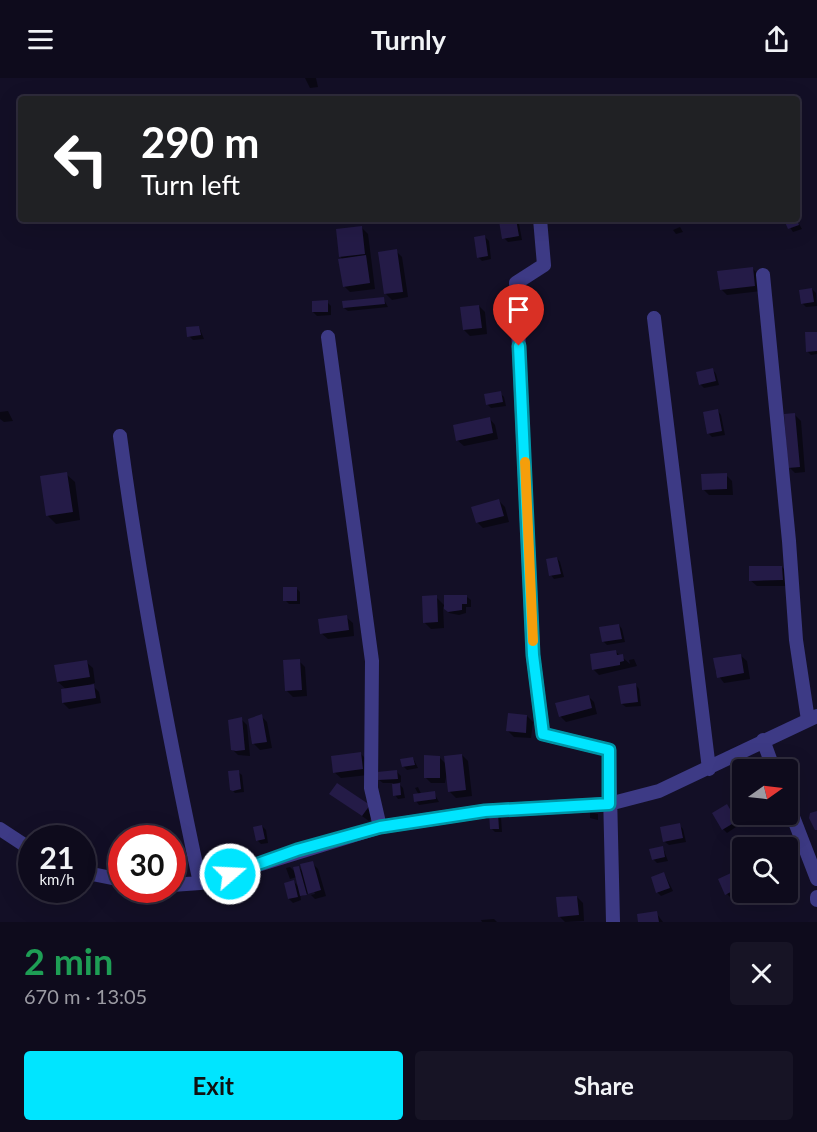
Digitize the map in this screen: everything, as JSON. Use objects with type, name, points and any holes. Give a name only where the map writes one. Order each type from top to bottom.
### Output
[{"type":"street","points":[[540,222],[544,265],[516,283],[533,655],[543,734],[609,750],[613,922]]},
{"type":"street","points":[[186,884],[200,883],[380,827],[485,811],[609,804],[659,791],[812,718],[796,640],[789,541],[763,275]]},
{"type":"street","points":[[654,318],[709,769]]},
{"type":"street","points":[[328,337],[372,661],[371,788],[380,827]]},
{"type":"street","points":[[120,436],[135,552],[172,756],[200,883]]},
{"type":"street","points":[[763,740],[770,759]]},
{"type":"street","points":[[796,825],[817,879]]},
{"type":"street","points":[[0,829],[18,841]]},
{"type":"building","points":[[499,222],[517,222],[519,236],[502,239]]},
{"type":"building","points":[[785,222],[798,222],[799,225],[788,229]]},
{"type":"building","points":[[362,226],[365,254],[339,257],[336,229]]},
{"type":"building","points":[[485,235],[488,256],[477,258],[474,237]]},
{"type":"building","points":[[397,249],[403,292],[384,294],[378,252]]},
{"type":"building","points":[[366,255],[370,283],[343,287],[338,259]]},
{"type":"building","points":[[753,267],[755,286],[720,290],[717,271]]},
{"type":"building","points":[[812,288],[814,302],[801,304],[799,290]]},
{"type":"building","points":[[384,297],[385,304],[343,308],[342,301]]},
{"type":"building","points":[[328,300],[328,312],[312,312],[312,301]]},
{"type":"building","points":[[479,305],[482,328],[463,330],[460,307]]},
{"type":"building","points":[[199,326],[201,335],[187,337],[186,327]]},
{"type":"building","points":[[805,332],[817,332],[817,351],[806,352]]},
{"type":"building","points":[[713,368],[716,381],[699,385],[696,372]]},
{"type":"building","points":[[501,391],[503,402],[486,405],[484,394]]},
{"type":"building","points":[[718,409],[722,431],[707,434],[703,412]]},
{"type":"building","points":[[795,413],[800,467],[788,468],[784,414]]},
{"type":"building","points":[[490,417],[493,433],[456,441],[453,425]]},
{"type":"building","points":[[67,472],[73,512],[46,516],[40,476]]},
{"type":"building","points":[[727,473],[727,489],[702,490],[701,474]]},
{"type":"building","points":[[499,499],[504,516],[476,523],[471,507]]},
{"type":"building","points":[[557,557],[561,574],[549,576],[546,559]]},
{"type":"building","points":[[749,566],[782,566],[783,580],[749,581]]},
{"type":"building","points":[[283,587],[297,587],[297,601],[283,601]]},
{"type":"building","points":[[437,595],[438,622],[423,623],[422,596]]},
{"type":"building","points":[[444,595],[467,595],[467,604],[462,604],[462,610],[448,612],[444,609]]},
{"type":"building","points":[[347,615],[349,630],[320,634],[318,619]]},
{"type":"building","points":[[619,624],[622,639],[602,642],[599,627]]},
{"type":"building","points":[[616,650],[617,655],[623,654],[624,661],[620,662],[620,665],[592,670],[590,654]]},
{"type":"building","points":[[741,654],[744,673],[717,678],[713,658]]},
{"type":"building","points":[[300,659],[302,690],[285,691],[283,660]]},
{"type":"building","points":[[87,660],[90,677],[57,682],[54,665]]},
{"type":"building","points":[[636,683],[638,702],[621,704],[618,686]]},
{"type":"building","points":[[94,684],[96,698],[62,703],[61,689]]},
{"type":"building","points":[[589,695],[592,708],[559,717],[555,703]]},
{"type":"building","points":[[508,713],[527,715],[526,733],[506,731]]},
{"type":"building","points":[[262,714],[267,742],[252,744],[248,719]]},
{"type":"building","points":[[242,717],[245,750],[231,750],[228,720]]},
{"type":"building","points":[[361,752],[363,769],[333,773],[331,756]]},
{"type":"building","points":[[462,754],[466,790],[448,792],[444,756]]},
{"type":"building","points":[[424,755],[440,756],[440,778],[424,778]]},
{"type":"building","points":[[413,757],[415,765],[402,767],[400,759]]},
{"type":"building","points":[[239,770],[241,789],[230,790],[228,771]]},
{"type":"building","points":[[397,770],[398,779],[378,780],[377,772]]},
{"type":"building","points":[[337,783],[370,805],[362,816],[329,794]]},
{"type":"building","points":[[400,783],[401,795],[393,796],[392,784]]},
{"type":"building","points":[[435,791],[436,799],[414,802],[413,794]]},
{"type":"building","points":[[727,804],[732,812],[732,824],[722,830],[712,813]]},
{"type":"building","points":[[817,811],[817,830],[815,830],[809,818],[810,813]]},
{"type":"building","points":[[489,813],[498,813],[499,829],[490,829]]},
{"type":"building","points":[[680,823],[683,838],[663,842],[660,827]]},
{"type":"building","points":[[262,825],[265,839],[256,841],[253,827]]},
{"type":"building","points":[[663,846],[665,857],[652,860],[649,849]]},
{"type":"building","points":[[313,861],[321,890],[308,894],[300,864]]},
{"type":"building","points":[[299,866],[307,895],[300,896],[293,867]]},
{"type":"building","points":[[664,872],[670,888],[656,893],[651,877]]},
{"type":"building","points":[[731,873],[732,891],[725,895],[718,879]]},
{"type":"building","points":[[294,880],[298,897],[288,899],[284,883]]},
{"type":"building","points":[[577,896],[579,915],[558,917],[556,897]]},
{"type":"building","points":[[657,911],[659,922],[638,922],[637,914]]},
{"type":"slow traffic","points":[[525,462],[533,641]]},
{"type":"route","points":[[230,874],[297,850],[380,827],[485,811],[609,804],[609,750],[543,734],[533,655],[519,346]]}]
